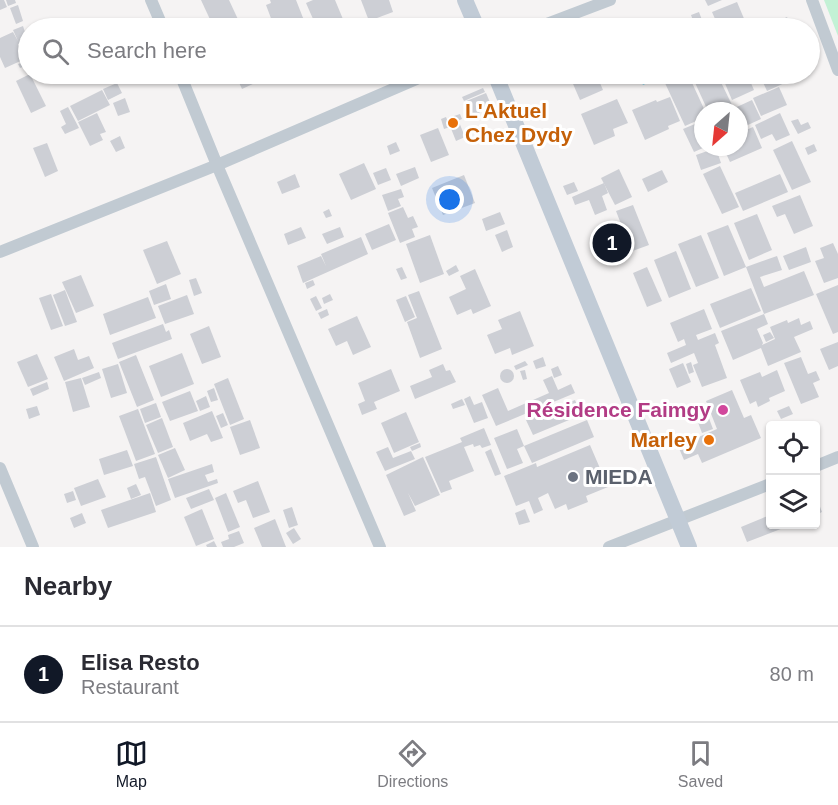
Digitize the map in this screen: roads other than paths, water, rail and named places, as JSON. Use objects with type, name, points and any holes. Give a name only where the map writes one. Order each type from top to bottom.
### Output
[{"type":"street","points":[[151,0],[159,18]]},
{"type":"street","points":[[465,0],[473,18]]},
{"type":"street","points":[[562,18],[610,0]]},
{"type":"street","points":[[812,0],[819,18]]},
{"type":"street","points":[[820,22],[838,70]]},
{"type":"street","points":[[184,84],[380,547]]},
{"type":"street","points":[[0,252],[217,165],[405,84]]},
{"type":"street","points":[[499,84],[689,547]]},
{"type":"street","points":[[820,464],[838,457]]},
{"type":"street","points":[[0,468],[33,547]]},
{"type":"street","points":[[609,547],[766,486]]},
{"type":"place","name":"L'Aktuel Chez Dydy","points":[[453,123]]},
{"type":"place","name":"Elisa Resto","points":[[612,243]]},
{"type":"place","name":"Résidence Faimgy","points":[[723,410]]},
{"type":"place","name":"Marley","points":[[709,440]]},
{"type":"place","name":"MIEDA","points":[[573,477]]}]
